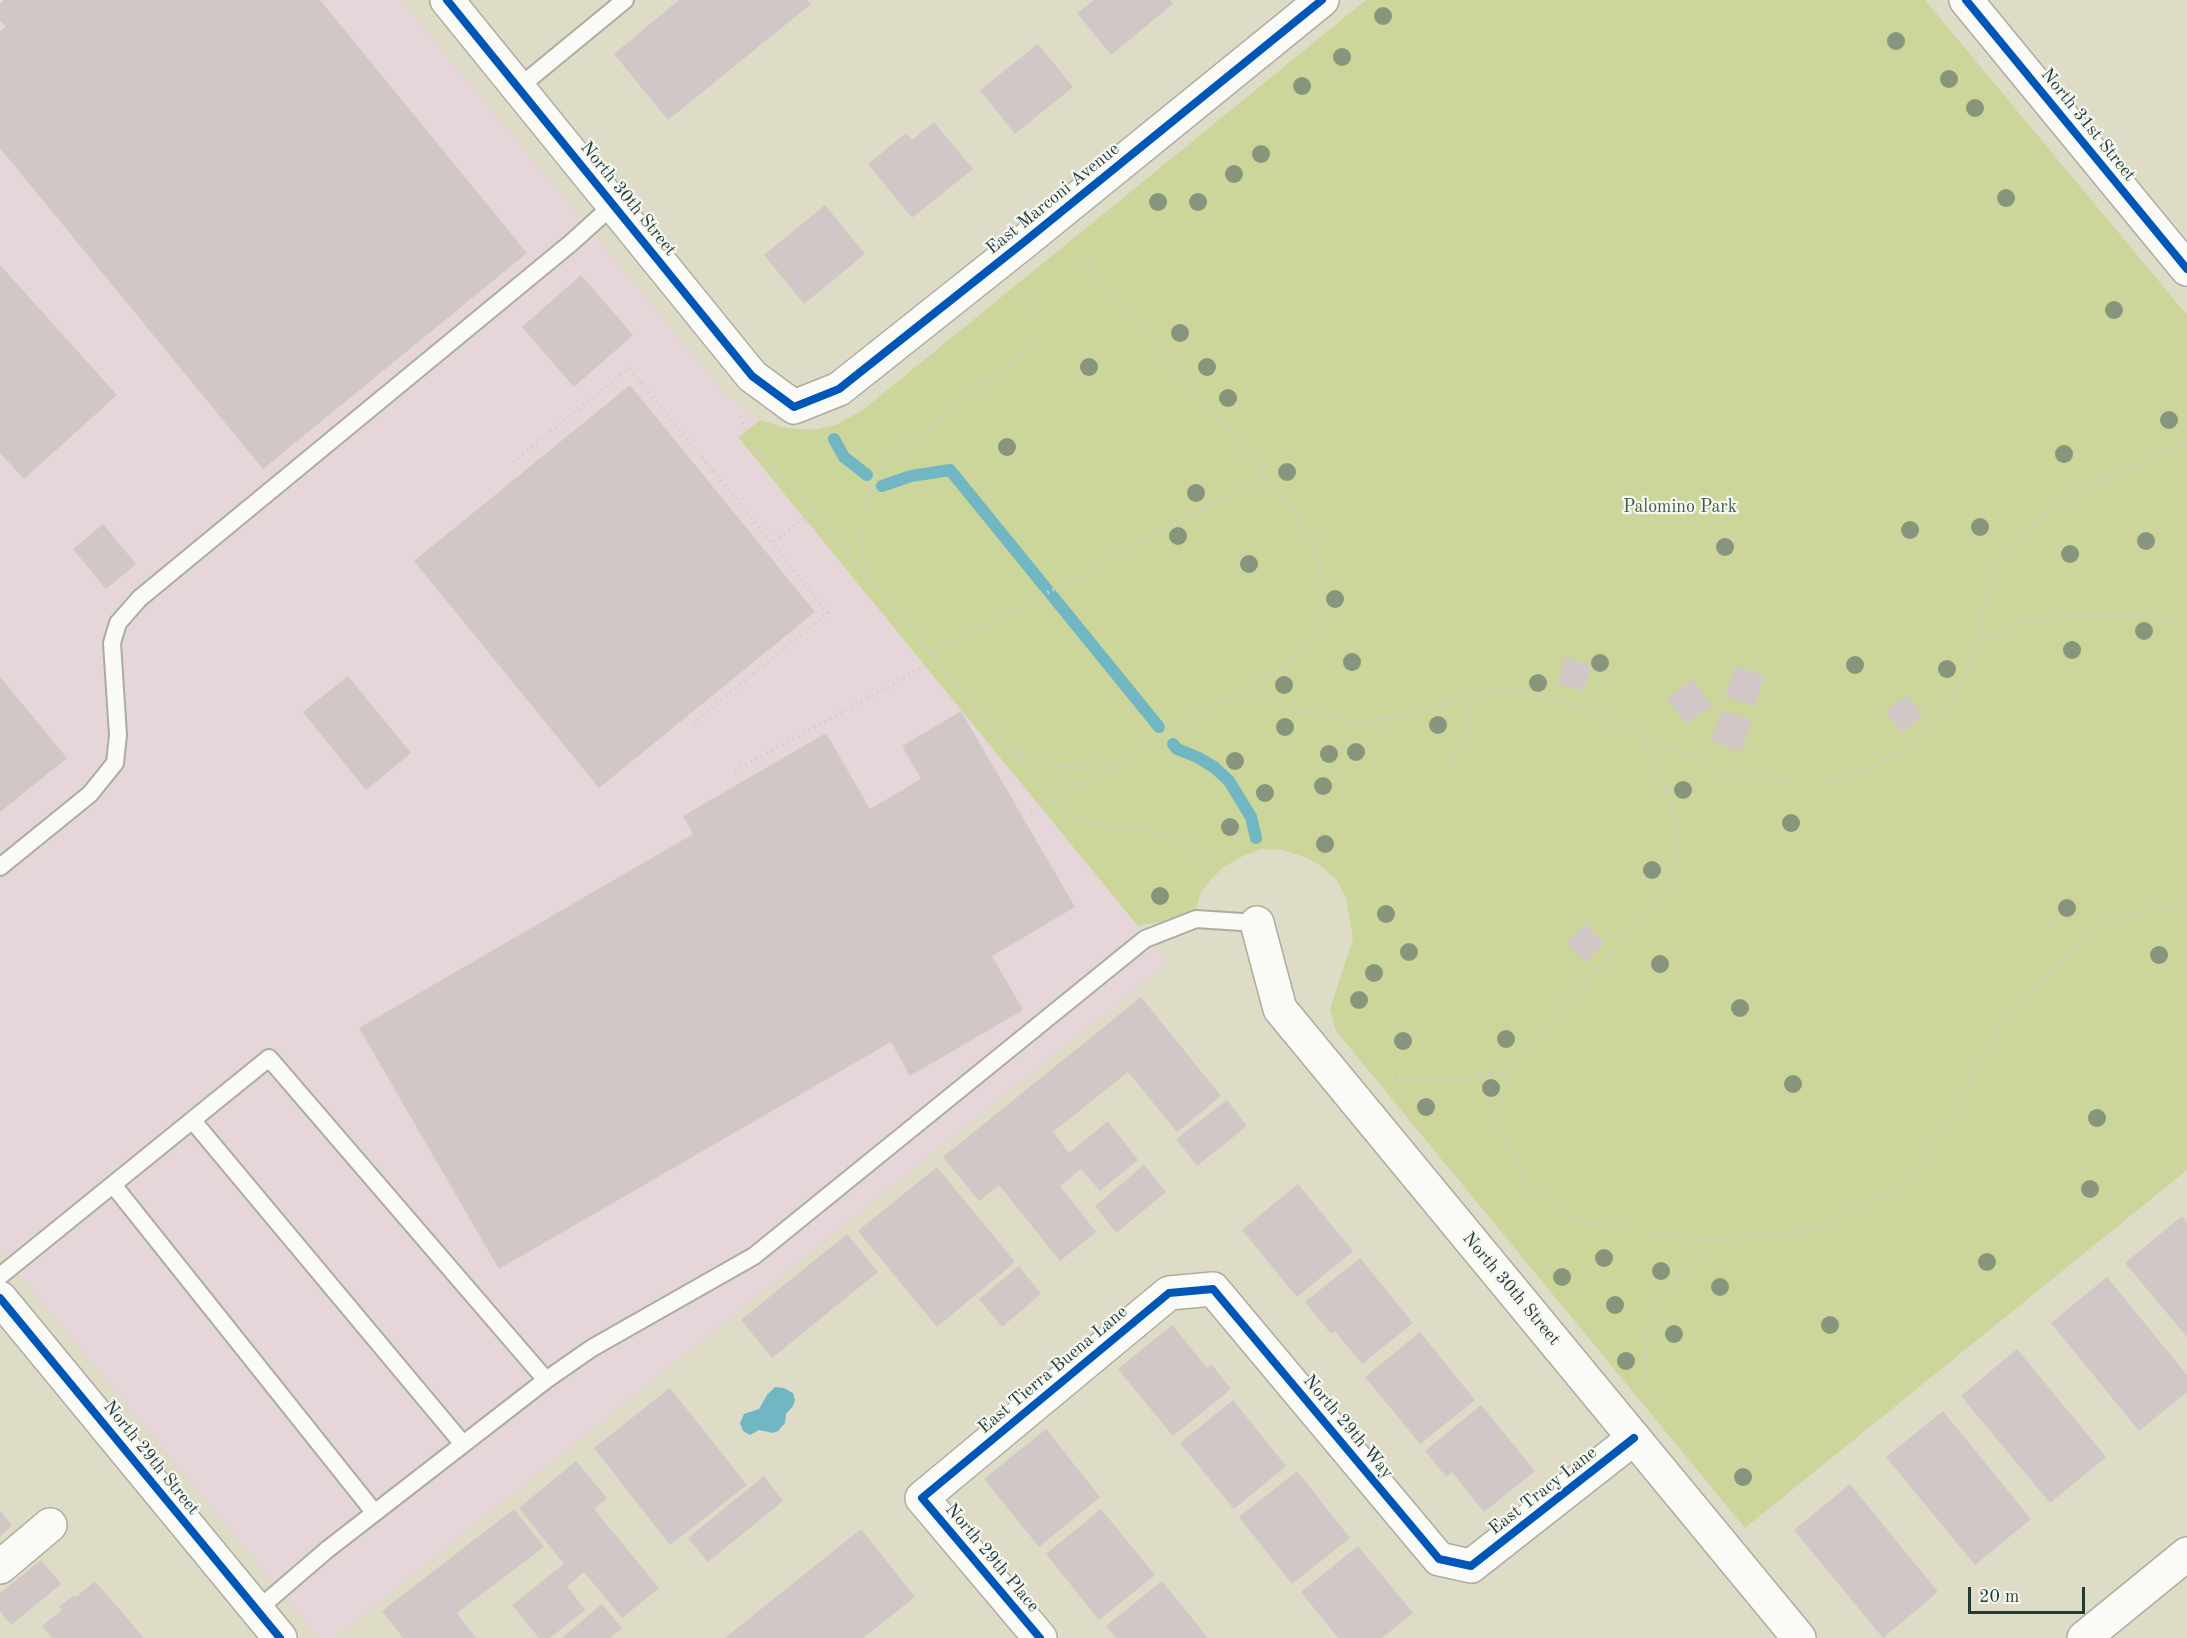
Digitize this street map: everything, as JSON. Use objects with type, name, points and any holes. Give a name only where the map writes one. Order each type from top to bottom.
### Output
[{"type":"street","name":"North 30th Street","points":[[447,0],[753,376],[794,407]]},
{"type":"street","name":"East Marconi Avenue","points":[[794,407],[838,389],[1024,242],[1322,0]]},
{"type":"street","name":"North 31st Street","points":[[1966,0],[2187,269]]},
{"type":"street","name":"North 30th Street","points":[[1257,923],[1281,1009],[1634,1438],[1784,1633]]},
{"type":"street","name":"East Tierra Buena Lane","points":[[922,1498],[1169,1293],[1213,1288]]},
{"type":"street","name":"North 29th Way","points":[[1213,1288],[1439,1559],[1471,1566]]},
{"type":"street","name":"North 29th Street","points":[[0,1298],[280,1638]]},
{"type":"street","name":"East Tracy Lane","points":[[1471,1566],[1634,1438]]},
{"type":"street","name":"North 29th Place","points":[[922,1498],[1040,1638]]},
{"type":"street","points":[[0,1567],[50,1525]]},
{"type":"street","points":[[2084,1638],[2187,1554]]},
{"type":"lane","points":[[518,88],[625,0]]},
{"type":"lane","points":[[0,867],[90,794],[115,763],[117,735],[111,643],[118,623],[140,598],[571,243],[614,205]]},
{"type":"lane","points":[[256,1610],[374,1512],[546,1380],[592,1348],[754,1256],[1145,939],[1196,919],[1257,923]]},
{"type":"lane","points":[[0,1276],[114,1186],[269,1058],[546,1380]]},
{"type":"lane","points":[[193,1121],[463,1444]]},
{"type":"lane","points":[[114,1186],[374,1512]]},
{"type":"path","points":[[1031,812],[1280,671],[1301,651],[1315,626],[1320,607],[1322,579],[1313,537],[1078,252]]},
{"type":"path","points":[[869,579],[862,552],[864,508],[877,474],[887,462],[1030,347],[1040,332],[1043,320],[1025,295]]},
{"type":"path","points":[[513,462],[629,368],[828,613],[693,723]]},
{"type":"path","points":[[740,417],[747,428],[749,438],[760,453],[806,501],[1051,800],[1068,813],[1091,823],[1113,829],[1147,829],[1168,835],[1221,863]]},
{"type":"path","points":[[1246,669],[1257,685],[1289,709],[1361,723],[1412,714],[1498,689],[1536,694],[1581,705],[1640,735],[1738,775],[1797,783],[1826,784],[1868,770],[1911,745],[1937,723],[1961,684],[1978,641],[1984,600],[1993,572],[2006,549],[2046,512],[2094,482],[2148,464],[2187,441]]},
{"type":"path","points":[[930,653],[1049,592],[1264,475]]},
{"type":"path","points":[[772,543],[813,511]]},
{"type":"path","points":[[1978,641],[2014,625],[2045,618],[2091,615],[2146,616],[2187,624]]},
{"type":"path","points":[[735,771],[936,660]]},
{"type":"path","points":[[1449,766],[1466,737],[1471,711],[1465,697]]},
{"type":"path","points":[[1640,735],[1666,790],[1677,821],[1679,864],[1668,893],[1536,1034],[1508,1073],[1499,1110],[1504,1137],[1529,1182],[1550,1203],[1577,1218],[1625,1229],[1683,1237],[1722,1238],[1782,1235],[1815,1228],[1856,1212],[1896,1186],[1922,1160],[1939,1135],[2006,1019],[2059,962],[2094,932],[2114,921],[2146,912],[2187,906]]},
{"type":"path","points":[[1009,748],[1065,768],[1108,768]]},
{"type":"path","points":[[1384,1078],[1450,1079],[1508,1073]]},
{"type":"path","points":[[1652,1403],[1645,1370],[1645,1350],[1647,1332],[1654,1314],[1664,1294],[1680,1274],[1722,1238]]},
{"type":"shaded area","points":[[0,0],[401,0],[725,394],[760,420],[739,438],[1167,963],[335,1638],[319,1638],[0,1251]]},
{"type":"green space","name":"Palomino Park","points":[[1366,0],[1925,0],[2187,315],[2187,1170],[1745,1528],[1336,1031],[1330,1009],[1353,939],[1346,898],[1336,879],[1321,866],[1304,857],[1283,850],[1262,849],[1243,856],[1224,867],[1212,878],[1200,894],[1195,915],[1138,926],[738,437],[760,420],[786,428],[815,430],[838,424],[864,409]]},
{"type":"water","points":[[775,1387],[784,1388],[793,1393],[795,1400],[786,1414],[785,1423],[773,1433],[759,1430],[750,1435],[743,1431],[740,1423],[744,1414],[759,1409]]},
{"type":"building","points":[[4,0],[320,0],[527,253],[263,469],[0,148],[0,31],[6,27],[0,20],[0,4]]},
{"type":"building","points":[[679,0],[807,0],[811,4],[668,120],[614,54]]},
{"type":"building","points":[[1094,0],[1170,0],[1173,4],[1111,55],[1077,13]]},
{"type":"building","points":[[1038,44],[1073,87],[1015,134],[980,90]]},
{"type":"building","points":[[934,122],[973,169],[912,218],[868,164],[906,133],[912,140]]},
{"type":"building","points":[[825,205],[865,254],[804,304],[764,255]]},
{"type":"building","points":[[0,265],[117,395],[24,479],[0,453]]},
{"type":"building","points":[[581,275],[633,335],[574,387],[522,327]]},
{"type":"building","points":[[630,385],[815,612],[599,788],[414,561]]},
{"type":"building","points":[[103,524],[136,564],[106,589],[73,549]]},
{"type":"building","points":[[1565,657],[1591,665],[1584,691],[1558,684]]},
{"type":"building","points":[[1735,666],[1765,676],[1755,706],[1725,697]]},
{"type":"building","points":[[348,676],[411,753],[366,790],[303,712]]},
{"type":"building","points":[[0,677],[67,758],[0,812]]},
{"type":"building","points":[[1692,679],[1712,705],[1687,724],[1667,699]]},
{"type":"building","points":[[1906,695],[1923,716],[1902,733],[1885,712]]},
{"type":"building","points":[[1722,710],[1751,720],[1741,751],[1711,741]]},
{"type":"building","points":[[961,711],[1075,907],[992,956],[1023,1010],[910,1076],[891,1042],[499,1269],[359,1028],[693,834],[683,816],[826,733],[870,809],[921,779],[902,746]]},
{"type":"building","points":[[1586,924],[1605,943],[1585,962],[1566,942]]},
{"type":"building","points":[[1141,997],[1221,1096],[1177,1132],[1128,1072],[1053,1132],[1069,1153],[1108,1121],[1138,1160],[1100,1191],[1081,1169],[1060,1186],[1096,1232],[1060,1261],[999,1185],[979,1201],[943,1157]]},
{"type":"building","points":[[1227,1100],[1247,1126],[1197,1166],[1176,1139]]},
{"type":"building","points":[[1144,1165],[1166,1192],[1116,1233],[1095,1206]]},
{"type":"building","points":[[937,1167],[1015,1262],[937,1327],[858,1231]]},
{"type":"building","points":[[1298,1184],[1353,1251],[1297,1297],[1242,1230]]},
{"type":"building","points":[[2182,1216],[2187,1223],[2187,1337],[2125,1263]]},
{"type":"building","points":[[847,1234],[878,1272],[772,1358],[741,1320]]},
{"type":"building","points":[[1360,1258],[1413,1323],[1362,1364],[1335,1331],[1331,1334],[1305,1302]]},
{"type":"building","points":[[1019,1266],[1041,1294],[1002,1327],[979,1299]]},
{"type":"building","points":[[2107,1277],[2187,1375],[2187,1392],[2139,1431],[2051,1323]]},
{"type":"building","points":[[1172,1325],[1207,1368],[1211,1364],[1231,1389],[1173,1436],[1118,1369]]},
{"type":"building","points":[[1420,1332],[1475,1400],[1420,1444],[1365,1377]]},
{"type":"building","points":[[2017,1349],[2106,1457],[2050,1503],[1961,1396]]},
{"type":"building","points":[[670,1388],[747,1485],[670,1545],[594,1448]]},
{"type":"building","points":[[1233,1400],[1286,1466],[1234,1509],[1180,1443]]},
{"type":"building","points":[[1481,1405],[1535,1471],[1484,1512],[1452,1472],[1446,1477],[1425,1451]]},
{"type":"building","points":[[1943,1411],[2031,1519],[1975,1565],[1886,1457]]},
{"type":"building","points":[[1046,1429],[1100,1497],[1039,1547],[984,1479]]},
{"type":"building","points":[[576,1461],[607,1498],[594,1509],[659,1588],[622,1618],[584,1572],[567,1586],[585,1610],[550,1638],[539,1638],[512,1605],[564,1564],[519,1508]]},
{"type":"building","points":[[1297,1471],[1350,1538],[1292,1584],[1239,1517]]},
{"type":"building","points":[[764,1476],[783,1501],[708,1562],[688,1538]]},
{"type":"building","points":[[1850,1484],[1938,1592],[1883,1638],[1794,1530]]},
{"type":"building","points":[[514,1509],[544,1547],[457,1613],[476,1638],[403,1638],[382,1611]]},
{"type":"building","points":[[1101,1509],[1155,1575],[1099,1620],[1046,1554]]},
{"type":"building","points":[[0,1510],[12,1526],[0,1536]]},
{"type":"building","points":[[861,1529],[915,1597],[863,1638],[725,1638]]},
{"type":"building","points":[[1358,1546],[1413,1613],[1382,1638],[1338,1638],[1301,1592]]},
{"type":"building","points":[[41,1560],[61,1584],[11,1625],[0,1611],[0,1593]]},
{"type":"building","points":[[95,1581],[144,1638],[52,1638],[42,1626],[62,1610],[59,1607],[74,1595],[76,1597]]},
{"type":"building","points":[[1162,1581],[1208,1638],[1116,1638],[1106,1626]]},
{"type":"building","points":[[602,1604],[622,1628],[610,1638],[562,1638]]},
{"type":"waterway","points":[[834,439],[844,457],[867,475]]},
{"type":"waterway","points":[[882,486],[911,476],[950,470],[1159,727]]},
{"type":"waterway","points":[[1173,744],[1177,749],[1214,767],[1229,781],[1251,817],[1256,838]]},
{"type":"cycle path","points":[[447,0],[752,376],[794,407],[839,389],[1322,0]]},
{"type":"cycle path","points":[[1966,0],[2187,269]]},
{"type":"cycle path","points":[[1040,1638],[922,1498],[1169,1293],[1213,1289],[1439,1559],[1471,1566],[1634,1438]]},
{"type":"cycle path","points":[[0,1298],[280,1638]]}]
